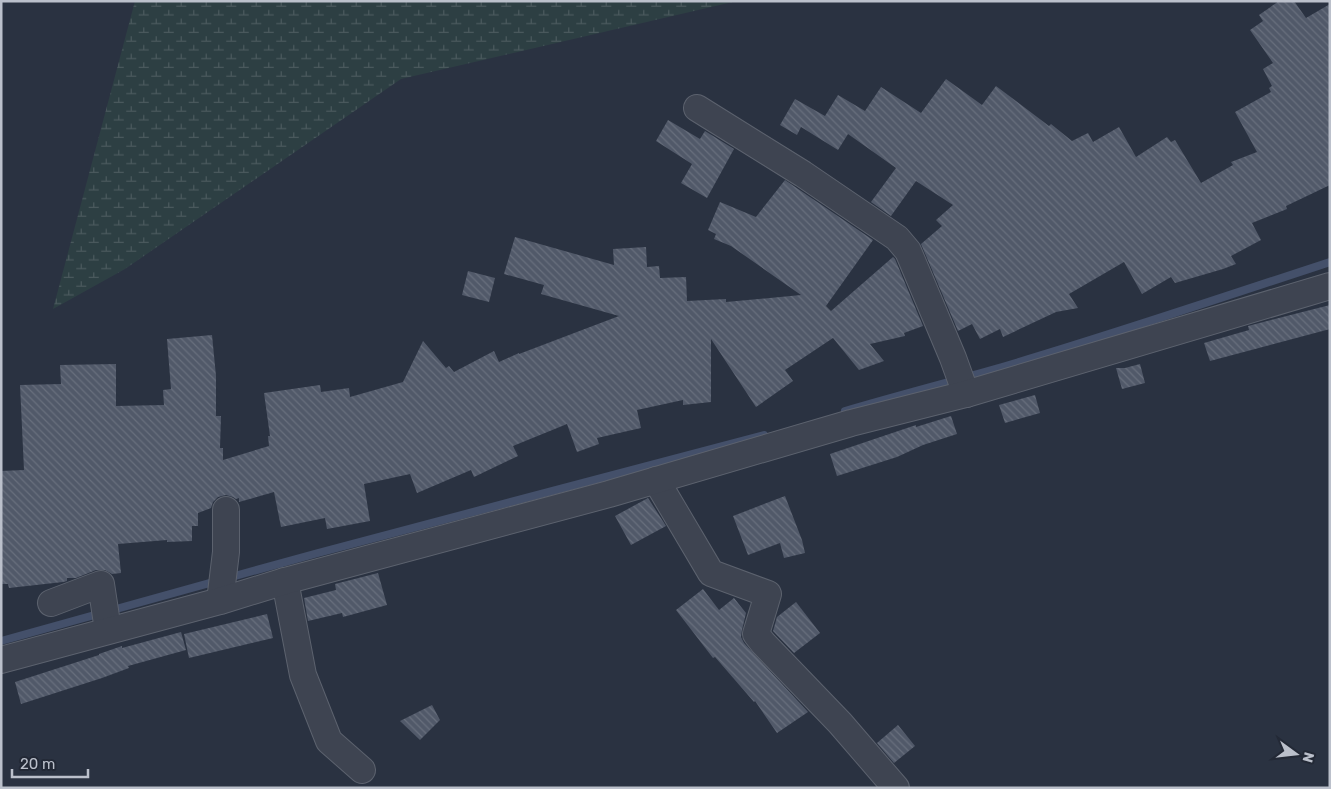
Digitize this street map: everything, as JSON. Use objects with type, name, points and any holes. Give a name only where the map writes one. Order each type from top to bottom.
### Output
[{"type":"street","points":[[697,108],[803,174],[897,238],[908,251],[966,394]]},
{"type":"street","points":[[1,660],[108,627],[609,494],[851,423],[966,394],[1330,286]]},
{"type":"street","points":[[656,480],[711,573],[768,594],[756,634],[840,723],[896,788]]},
{"type":"street","points":[[221,596],[226,552],[226,510]]},
{"type":"street","points":[[285,581],[303,675],[329,741],[362,770]]},
{"type":"street","points":[[51,603],[101,584],[108,627]]},
{"type":"green space","points":[[135,1],[737,1],[401,79],[125,269],[53,309]]},
{"type":"building","points":[[1279,1],[1294,1],[1306,18],[1330,4],[1330,185],[1286,206],[1287,209],[1252,223],[1261,240],[1231,256],[1236,264],[1175,283],[1171,277],[1142,294],[1124,262],[1069,294],[1078,308],[1056,312],[1003,337],[1000,329],[980,339],[972,324],[958,331],[921,244],[942,226],[936,220],[953,205],[916,181],[891,216],[871,202],[896,168],[848,134],[838,150],[801,127],[797,135],[780,125],[795,99],[825,116],[838,95],[865,111],[881,87],[921,113],[946,79],[982,105],[996,86],[1072,141],[1088,133],[1093,142],[1119,127],[1136,157],[1167,137],[1171,142],[1175,140],[1201,183],[1233,165],[1231,162],[1257,152],[1235,112],[1271,92],[1269,88],[1272,86],[1263,69],[1273,63],[1250,30],[1263,21],[1259,15]]},
{"type":"building","points":[[668,120],[700,139],[705,131],[734,149],[707,198],[681,183],[692,164],[656,141]]},
{"type":"building","points":[[785,180],[873,240],[826,306],[831,311],[893,257],[895,259],[923,326],[904,333],[905,336],[870,344],[884,361],[859,370],[833,338],[785,370],[793,381],[756,407],[711,339],[711,402],[683,405],[683,400],[637,410],[641,428],[597,438],[599,444],[577,452],[567,424],[513,446],[518,456],[474,477],[471,470],[417,493],[410,474],[364,484],[370,521],[327,529],[325,518],[281,527],[274,492],[239,502],[239,498],[236,499],[226,495],[218,497],[213,502],[211,508],[198,513],[198,526],[192,526],[192,541],[167,542],[167,540],[118,544],[121,573],[112,574],[105,570],[96,570],[76,578],[67,578],[67,581],[63,582],[9,588],[8,584],[1,584],[1,471],[24,470],[20,385],[61,384],[60,365],[116,364],[116,406],[164,405],[163,390],[171,389],[167,339],[212,335],[216,376],[216,416],[221,416],[220,448],[223,448],[223,460],[269,446],[268,436],[270,436],[264,393],[320,385],[321,392],[349,388],[350,397],[403,382],[423,341],[446,368],[449,366],[454,372],[494,351],[499,362],[619,316],[541,294],[544,285],[504,274],[515,237],[614,265],[613,249],[646,247],[647,267],[659,266],[660,278],[686,277],[687,301],[726,299],[726,302],[801,295],[731,246],[714,239],[716,234],[708,230],[720,202],[756,217]]},
{"type":"building","points":[[468,271],[495,278],[489,302],[462,295]]},
{"type":"building","points":[[1330,305],[1330,329],[1210,361],[1204,343],[1249,330],[1248,326]]},
{"type":"building","points":[[1140,364],[1145,383],[1122,389],[1116,368]]},
{"type":"building","points":[[1035,395],[1040,413],[1005,423],[999,405]]},
{"type":"building","points":[[951,416],[957,434],[923,445],[897,457],[837,476],[830,454],[916,425],[916,427]]},
{"type":"building","points":[[785,496],[805,553],[784,558],[780,543],[748,555],[733,516]]},
{"type":"building","points":[[648,498],[666,526],[631,545],[615,516]]},
{"type":"building","points":[[378,573],[387,605],[343,617],[342,613],[308,621],[304,598],[336,590],[335,584]]},
{"type":"building","points":[[703,589],[719,610],[734,598],[746,613],[741,637],[744,643],[808,712],[777,733],[755,701],[715,657],[713,658],[676,610]]},
{"type":"building","points":[[796,602],[820,633],[794,653],[773,631],[777,617]]},
{"type":"building","points":[[267,614],[273,638],[189,658],[184,634]]},
{"type":"building","points":[[181,632],[186,650],[128,666],[129,668],[102,678],[21,704],[15,682],[122,646],[122,648]]},
{"type":"building","points":[[432,705],[440,720],[420,740],[400,721]]},
{"type":"building","points":[[898,725],[915,746],[894,763],[877,743]]},
{"type":"waterway","points":[[845,411],[1049,353],[1330,262]]},
{"type":"waterway","points":[[1,641],[318,553],[764,435]]}]
